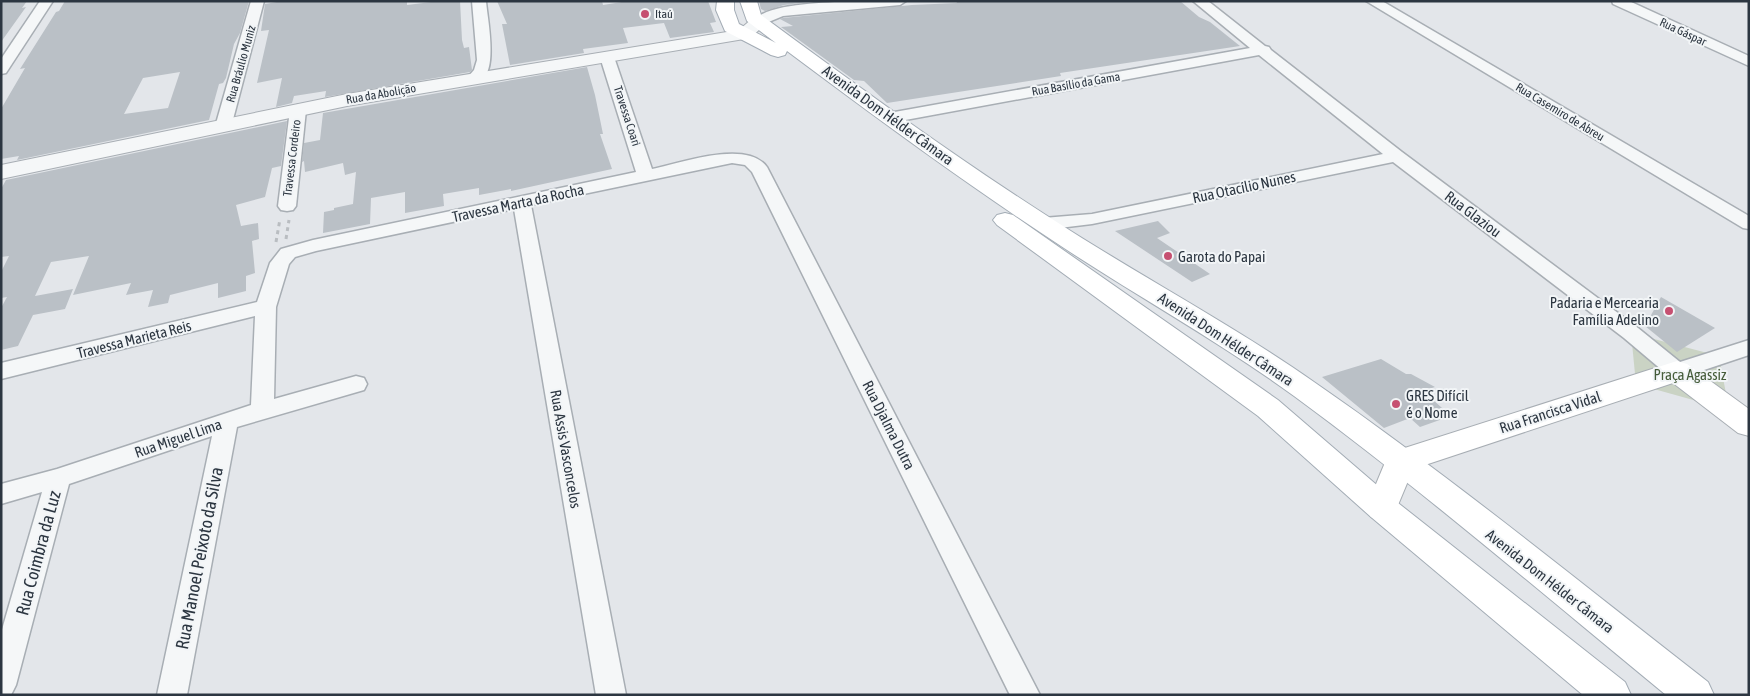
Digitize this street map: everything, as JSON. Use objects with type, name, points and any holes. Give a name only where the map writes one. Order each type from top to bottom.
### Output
[{"type":"main road","name":"Avenida Dom Hélder Câmara","points":[[726,1],[725,10],[731,27],[752,28],[889,118],[1043,224],[1201,322],[1302,388],[1400,461],[1695,695]]},
{"type":"main road","name":"Avenida Dom Hélder Câmara","points":[[748,1],[753,17],[752,28],[764,43],[793,62],[1058,259],[1268,408],[1382,508],[1612,695]]},
{"type":"main road","name":"Rua Glaziou","points":[[1677,370],[1749,425]]},
{"type":"main road","name":"Rua Francisca Vidal","points":[[1400,461],[1677,370]]},
{"type":"main road","points":[[1268,408],[1290,411],[1297,409],[1304,399],[1302,388]]},
{"type":"main road","points":[[1382,508],[1400,461]]},
{"type":"street","points":[[1,70],[47,1]]},
{"type":"street","name":"Rua Bráulio Muniz","points":[[223,127],[258,1]]},
{"type":"street","points":[[479,1],[479,69]]},
{"type":"street","points":[[752,28],[767,16],[781,12],[900,1]]},
{"type":"street","name":"Rua Glaziou","points":[[1199,1],[1264,50],[1396,156],[1631,333],[1677,370]]},
{"type":"street","name":"Rua Casemiro de Abreu","points":[[1372,1],[1749,224]]},
{"type":"street","name":"Rua Gáspar","points":[[1618,1],[1749,62]]},
{"type":"street","name":"Rua da Abolição","points":[[1,172],[395,91],[479,69],[507,73],[608,57],[752,28]]},
{"type":"street","name":"Rua Basílio da Gama","points":[[889,118],[1264,50]]},
{"type":"street","name":"Travessa Coari","points":[[608,57],[646,176]]},
{"type":"street","name":"Travessa Cordeiro","points":[[286,212],[298,110]]},
{"type":"street","name":"Rua Otacílio Nunes","points":[[1043,224],[1092,219],[1396,156]]},
{"type":"street","name":"Travessa Marta da Rocha","points":[[282,249],[313,246],[726,158],[749,159]]},
{"type":"street","name":"Rua Djalma Dutra","points":[[749,159],[757,165],[761,172],[1025,695]]},
{"type":"street","name":"Rua Assis Vasconcelos","points":[[522,202],[610,695]]},
{"type":"street","points":[[1074,244],[1079,232],[1092,219]]},
{"type":"street","points":[[262,410],[266,307],[280,263],[282,249]]},
{"type":"street","name":"Travessa Marieta Reis","points":[[1,371],[266,307]]},
{"type":"street","name":"Rua Francisca Vidal","points":[[1677,370],[1749,347]]},
{"type":"street","name":"Rua Miguel Lima","points":[[1,494],[58,478],[262,410],[356,384]]},
{"type":"street","name":"Rua Manoel Peixoto da Silva","points":[[172,695],[226,422]]},
{"type":"street","name":"Rua Coimbra da Luz","points":[[1,685],[58,478]]},
{"type":"path","points":[[282,249],[286,212]]},
{"type":"path","points":[[282,249],[286,212]]},
{"type":"green space","name":"Praça Agassiz","points":[[1631,333],[1719,356],[1729,410],[1636,384]]},
{"type":"building","points":[[1,1],[27,1],[22,8],[26,7],[1,42]]},
{"type":"building","points":[[65,1],[249,1],[240,33],[234,44],[226,78],[223,83],[219,84],[209,120],[17,160],[19,156],[1,159],[1,109],[25,68],[20,69],[56,12],[59,11]],"holes":[[[180,72],[168,108],[124,114],[143,78]]]},
{"type":"building","points":[[283,1],[407,1],[407,5],[439,1],[460,1],[462,40],[464,48],[469,47],[472,70],[470,72],[325,97],[326,91],[294,96],[292,103],[276,107],[282,78],[257,83],[269,30],[261,31],[265,4]]},
{"type":"building","points":[[497,1],[602,1],[603,5],[628,1],[708,1],[716,22],[710,23],[714,32],[670,38],[664,23],[623,28],[628,43],[583,49],[584,53],[510,65],[502,24],[507,24]]},
{"type":"building","points":[[759,1],[817,1],[784,5],[765,11],[761,9]]},
{"type":"building","points":[[956,1],[1180,1],[1240,46],[1060,73],[1061,76],[887,103],[864,81],[854,80],[781,27],[793,26],[780,19],[783,18],[912,5],[957,3]]},
{"type":"building","points":[[587,67],[603,134],[600,134],[612,169],[511,191],[511,189],[479,195],[479,188],[443,194],[444,206],[405,213],[405,192],[371,198],[370,224],[323,233],[324,212],[353,204],[356,172],[345,175],[343,163],[305,172],[304,161],[302,162],[304,143],[320,140],[323,113]]},
{"type":"building","points":[[287,121],[281,166],[272,168],[265,197],[236,205],[241,226],[258,223],[259,239],[252,241],[255,273],[246,276],[246,291],[218,298],[218,283],[170,295],[168,303],[148,307],[153,290],[126,295],[131,283],[73,295],[89,256],[51,262],[35,296],[73,289],[65,309],[33,315],[18,346],[1,350],[1,308],[7,297],[1,298],[1,272],[9,256],[1,257],[1,189],[6,180]]},
{"type":"building","name":"Garota do Papai","points":[[1158,221],[1170,233],[1157,238],[1210,274],[1192,282],[1115,231]]},
{"type":"building","name":"Padaria e Mercearia Família Adelino","points":[[1661,297],[1715,328],[1677,352],[1645,326]]},
{"type":"building","name":"GRES Difícil é o Nome","points":[[1381,359],[1406,374],[1411,374],[1435,387],[1423,391],[1451,416],[1420,427],[1410,418],[1384,428],[1322,377]]},
{"type":"place","name":"Itaú","points":[[645,14]]},
{"type":"place","name":"Garota do Papai","points":[[1168,256]]},
{"type":"place","name":"Padaria e Mercearia Família Adelino","points":[[1669,311]]},
{"type":"place","name":"GRES Difícil é o Nome","points":[[1396,404]]}]
